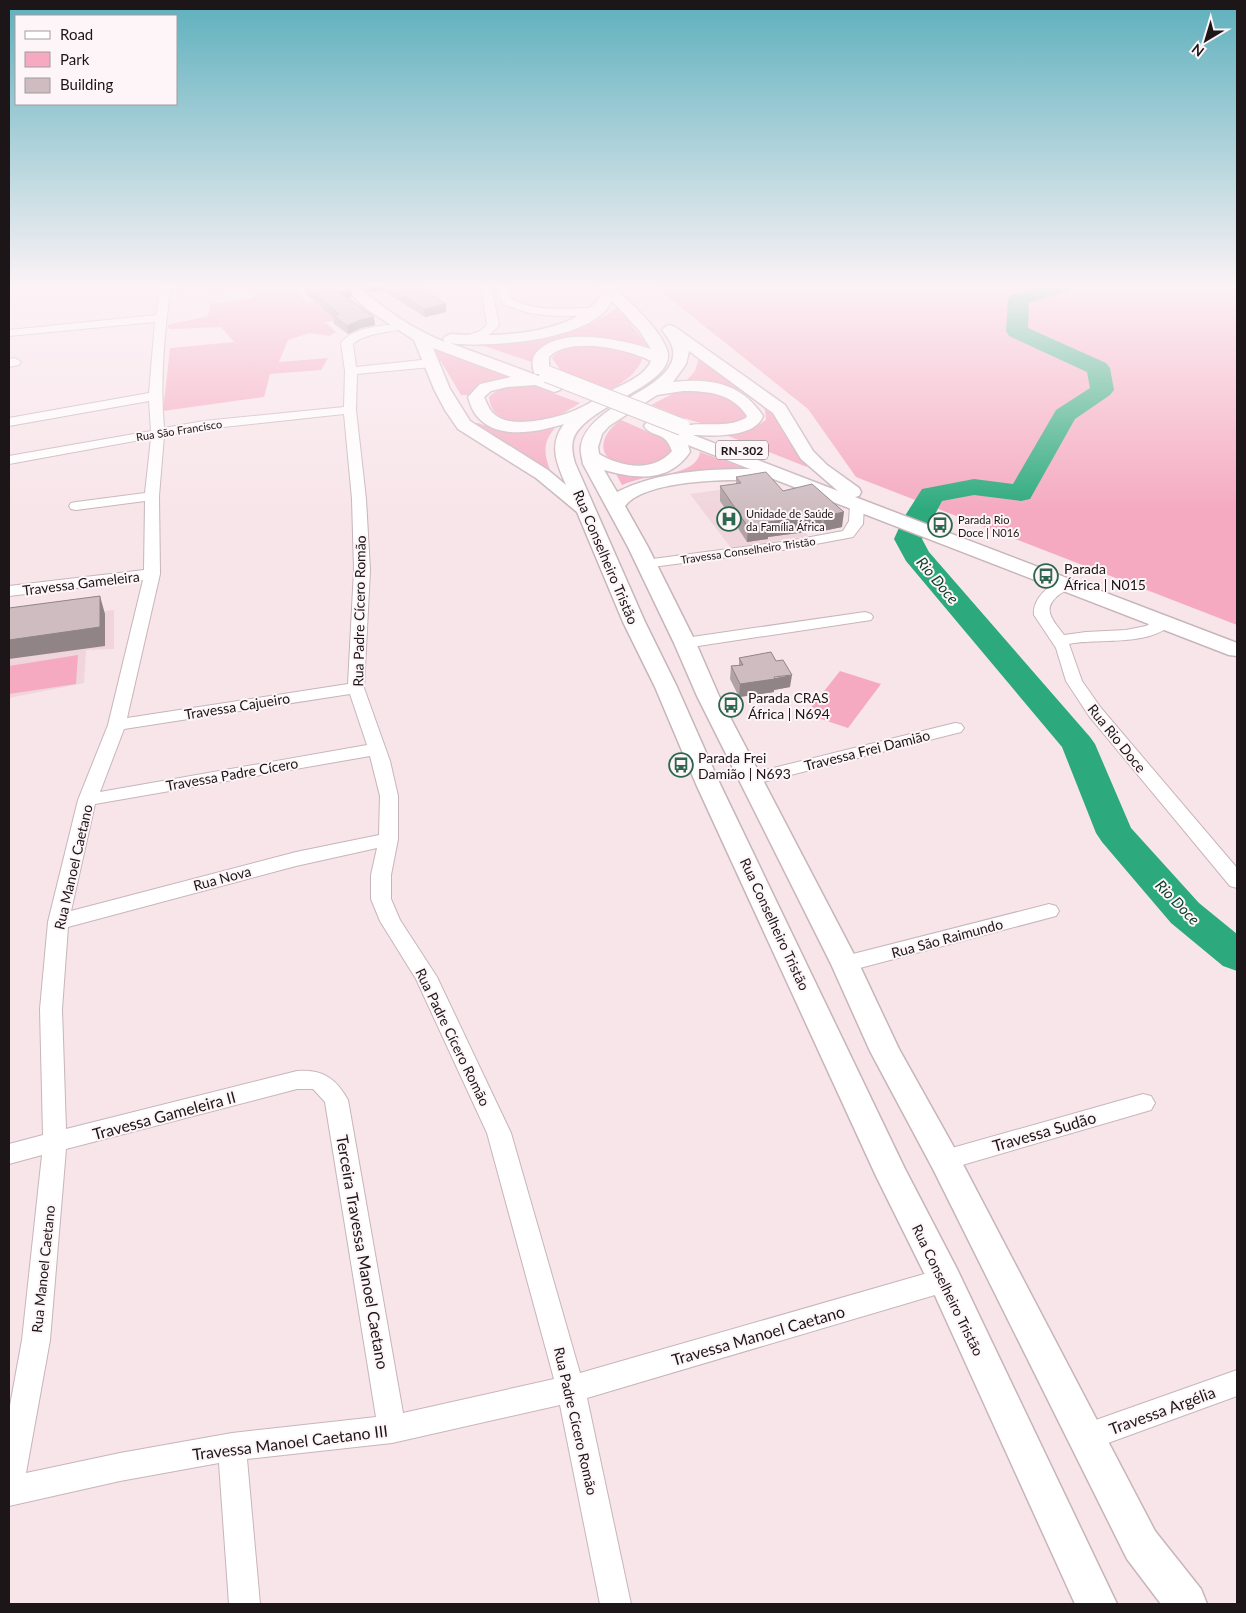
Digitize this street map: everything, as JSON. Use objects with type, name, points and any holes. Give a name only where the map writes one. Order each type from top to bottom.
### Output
[{"type":"main road","name":"RN-302","points":[[493,361],[548,379],[673,428],[765,470],[858,501],[1237,639]]},
{"type":"main road","name":"RN-302","points":[[507,361],[673,428],[793,470],[858,501]]},
{"type":"main road","points":[[538,361],[548,379],[496,384],[478,393],[476,398],[478,406],[485,416],[492,421],[512,427],[538,426],[588,411]]},
{"type":"main road","name":"Rua Conselheiro Tristão","points":[[659,361],[646,378],[588,411],[569,430],[563,446],[566,463],[634,622],[666,687],[708,784],[888,1167],[945,1280],[1096,1604]]},
{"type":"main road","points":[[657,390],[692,385],[716,388],[747,404],[755,416],[753,421],[739,428],[720,431],[673,428],[681,452],[675,461],[649,470],[629,471],[610,468],[589,456],[590,438],[601,423],[657,390],[668,380],[679,361]]},
{"type":"main road","points":[[713,361],[780,409],[788,419],[796,439],[808,456],[858,501]]},
{"type":"main road","points":[[431,363],[453,410],[464,425],[542,474],[585,510]]},
{"type":"main road","name":"Rua Conselheiro Tristão","points":[[589,456],[646,564],[685,643],[708,696],[845,964],[885,1051],[945,1160],[1141,1546],[1186,1604]]},
{"type":"main road","points":[[615,506],[618,498],[633,489],[681,479],[736,474],[771,477],[858,501]]},
{"type":"main road","name":"RN-302","points":[[989,549],[1065,584],[1237,650]]},
{"type":"street","name":"Rua Manoel Caetano","points":[[9,1485],[36,1340],[54,1143],[51,1009],[58,922],[87,800],[117,725],[152,574],[152,496],[158,432],[156,396],[158,361]]},
{"type":"street","name":"Rua Padre Cícero Romão","points":[[350,361],[350,410],[359,499],[362,570],[356,688],[389,796],[388,839],[381,876],[381,899],[390,921],[426,977],[499,1133],[571,1389],[616,1604]]},
{"type":"street","points":[[351,371],[431,363]]},
{"type":"street","points":[[9,422],[156,396]]},
{"type":"street","name":"Rua São Francisco","points":[[9,460],[158,432],[251,419],[350,410]]},
{"type":"street","points":[[76,506],[152,496]]},
{"type":"street","name":"Travessa Conselheiro Tristão","points":[[646,564],[789,545],[848,534],[855,528],[858,520],[858,501]]},
{"type":"street","name":"Travessa Gameleira","points":[[9,591],[152,574]]},
{"type":"street","name":"Rua Rio Doce","points":[[1065,584],[1046,600],[1040,610],[1067,655],[1074,681],[1081,693],[1131,757],[1237,882]]},
{"type":"street","points":[[685,643],[864,617]]},
{"type":"street","points":[[1060,641],[1143,633],[1164,622]]},
{"type":"street","name":"Travessa Cajueiro","points":[[117,725],[356,688]]},
{"type":"street","name":"Travessa Frei Damião","points":[[751,779],[955,728]]},
{"type":"street","name":"Travessa Padre Cícero","points":[[87,800],[376,749]]},
{"type":"street","name":"Rua Nova","points":[[58,922],[296,859],[388,839]]},
{"type":"street","name":"Rua São Raimundo","points":[[845,964],[1049,911]]},
{"type":"street","name":"Travessa Gameleira II","points":[[9,1154],[297,1080],[320,1081]]},
{"type":"street","name":"Terceira Travessa Manoel Caetano","points":[[320,1081],[328,1087],[336,1100],[392,1429]]},
{"type":"street","name":"Travessa Sudão","points":[[945,1160],[1142,1103]]},
{"type":"street","name":"Travessa Manoel Caetano","points":[[571,1389],[945,1280]]},
{"type":"street","name":"Travessa Argélia","points":[[1086,1438],[1237,1383]]},
{"type":"street","name":"Travessa Manoel Caetano III","points":[[9,1491],[120,1467],[232,1447],[392,1429],[571,1389]]},
{"type":"street","points":[[232,1447],[245,1604]]},
{"type":"shaded area","name":"Unidade de Saúde da Família África","points":[[726,489],[794,514],[808,536],[731,548],[690,494]]},
{"type":"shaded area","points":[[114,610],[114,649],[86,650],[84,683],[9,698],[9,622]]},
{"type":"green space","points":[[169,361],[326,361],[321,370],[270,374],[264,397],[163,411]]},
{"type":"green space","points":[[441,361],[466,361],[513,378],[488,383],[469,395],[461,395]]},
{"type":"green space","points":[[554,361],[641,361],[634,373],[610,390],[561,371]]},
{"type":"green space","points":[[698,361],[705,361],[772,412],[807,467],[723,434],[755,427],[766,420],[765,410],[749,396],[729,386],[708,381],[686,381],[695,371]]},
{"type":"green space","points":[[748,361],[1237,361],[1237,625],[856,477],[808,409]]},
{"type":"green space","points":[[526,385],[580,403],[559,415],[528,422],[506,420],[492,408],[489,397],[493,393],[511,386]]},
{"type":"green space","points":[[696,390],[725,397],[738,405],[746,416],[736,423],[712,425],[651,405],[678,391]]},
{"type":"green space","points":[[621,420],[667,440],[672,444],[673,453],[658,461],[643,464],[618,462],[610,459],[606,454],[603,443],[608,433]]},
{"type":"green space","points":[[478,423],[516,432],[555,428],[546,444],[546,455],[551,473],[473,424]]},
{"type":"green space","points":[[700,452],[746,469],[666,474],[635,480],[622,485],[616,474],[637,476],[677,472],[696,461]]},
{"type":"green space","points":[[78,655],[76,684],[9,694],[9,666]]},
{"type":"green space","points":[[840,671],[881,684],[848,728],[806,714]]},
{"type":"building","points":[[766,472],[783,491],[812,484],[844,512],[768,522],[769,524],[748,527],[720,486],[741,483],[736,477]]},
{"type":"building","points":[[100,596],[100,627],[9,640],[9,608]]},
{"type":"building","points":[[771,652],[776,661],[783,660],[792,675],[740,684],[731,666],[743,665],[739,658]]},
{"type":"waterway","name":"Rio Doce","points":[[1083,361],[1098,368],[1102,390],[1065,415],[1021,493],[974,487],[932,495],[917,519],[908,539],[916,555],[1078,744],[1115,833],[1185,913],[1237,956]]},
{"type":"place","name":"Unidade de Saúde da Família África","points":[[729,519]]},
{"type":"place","name":"Parada Rio Doce | N016","points":[[940,525]]},
{"type":"place","name":"Parada África | N015","points":[[1046,576]]},
{"type":"place","name":"Parada CRAS África | N694","points":[[731,705]]},
{"type":"place","name":"Parada Frei Damião | N693","points":[[681,765]]}]
